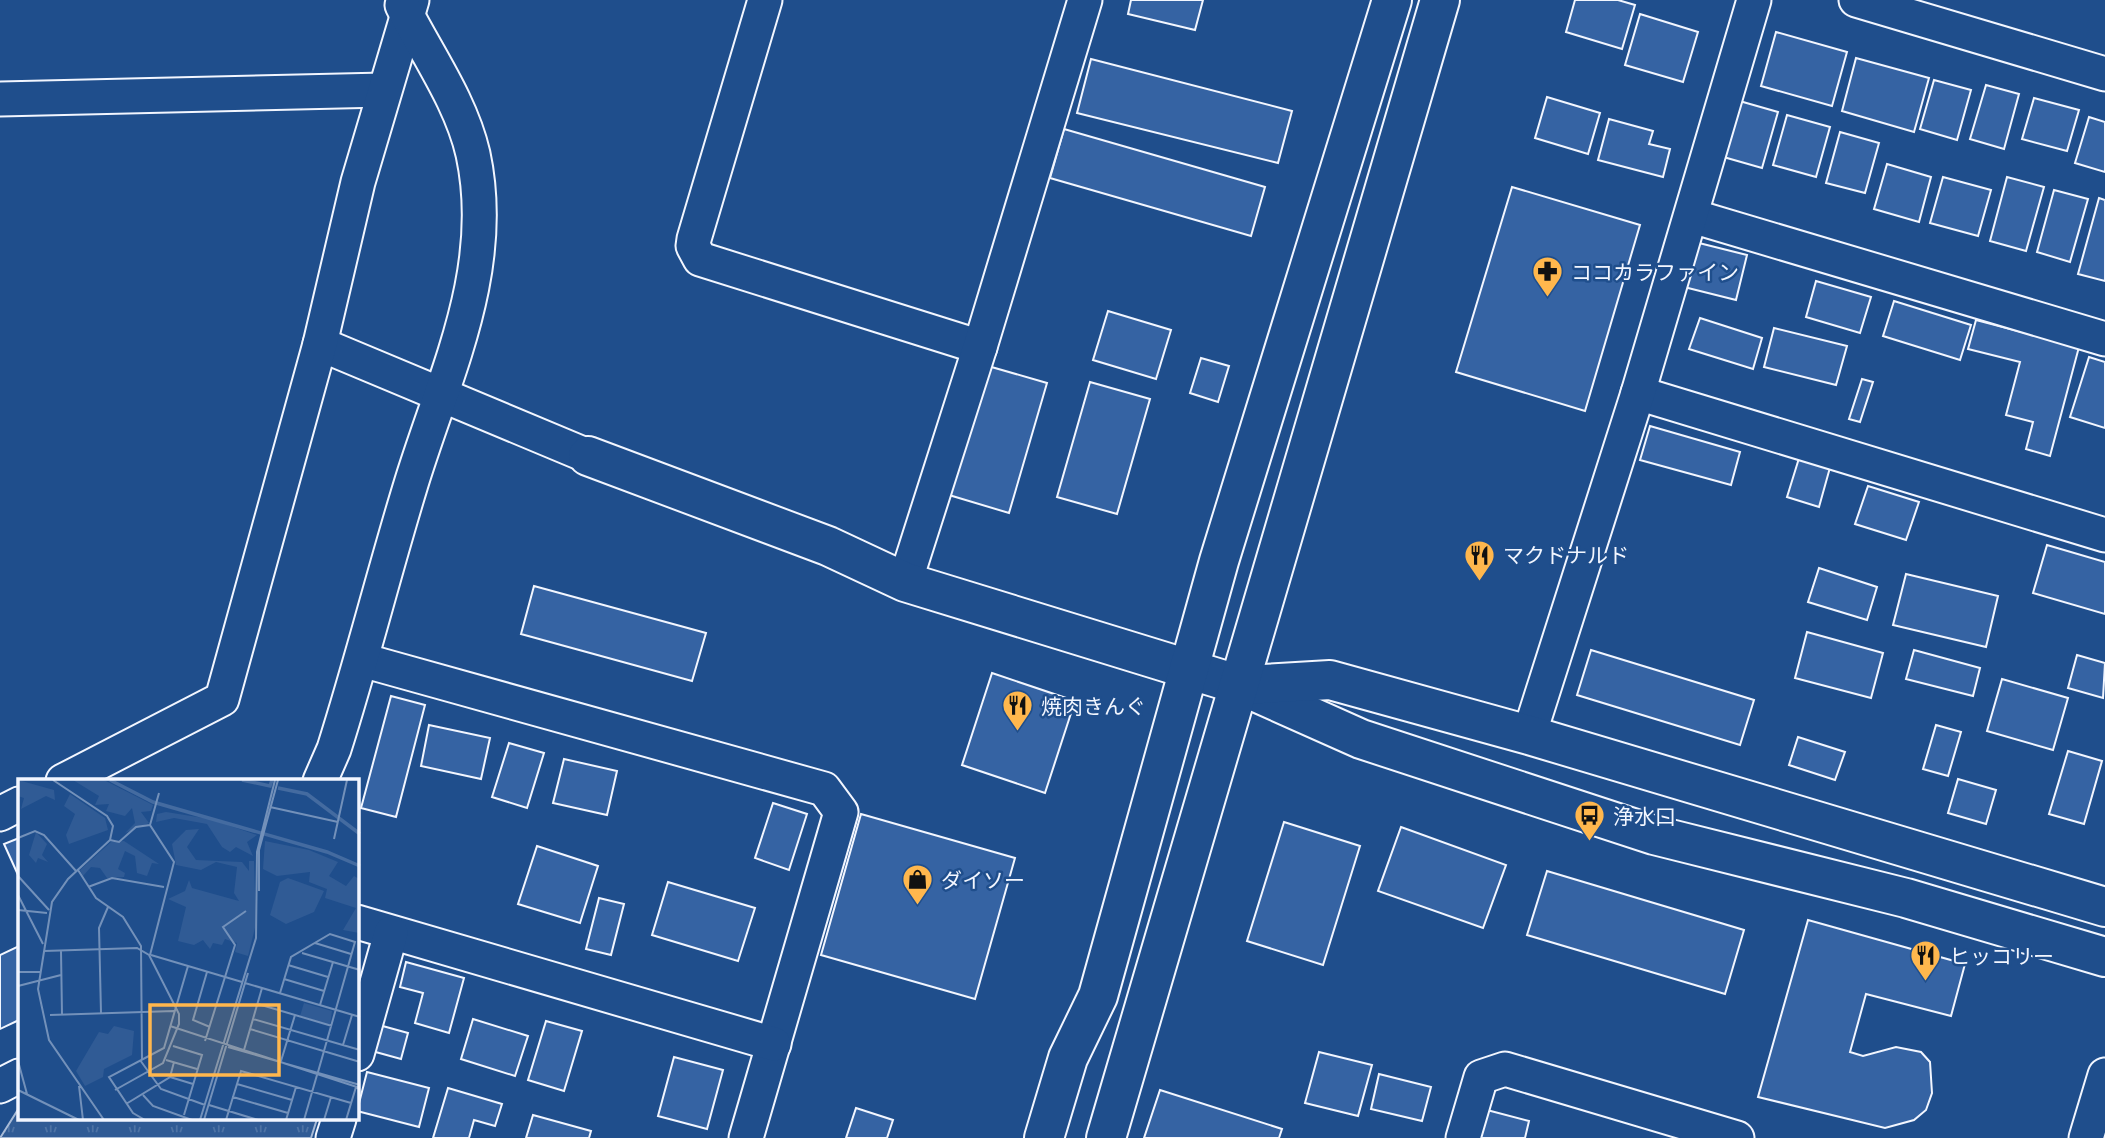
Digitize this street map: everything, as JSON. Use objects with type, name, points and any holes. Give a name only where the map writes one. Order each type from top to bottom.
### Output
[{"type":"street","points":[[765,0],[694,239],[693,246],[699,259],[981,348]]},
{"type":"street","points":[[905,582],[981,348],[1085,0]]},
{"type":"street","points":[[1044,1138],[1068,1058],[1098,996],[1219,561],[1392,0]]},
{"type":"street","points":[[1106,1138],[1177,888],[1240,685],[1440,0]]},
{"type":"street","points":[[1529,735],[1638,394],[1754,0]]},
{"type":"street","points":[[1856,0],[2105,74]]},
{"type":"street","points":[[67,779],[222,699],[320,344],[358,182],[406,5]]},
{"type":"street","points":[[321,779],[334,749],[362,660],[411,484],[454,361],[476,267],[479,218],[476,175],[469,139],[406,5]]},
{"type":"street","points":[[0,99],[384,90]]},
{"type":"street","points":[[1692,216],[2105,338]]},
{"type":"street","points":[[320,344],[588,456],[828,546],[905,582],[1240,685],[1361,739],[1654,835],[1906,898],[2105,957]]},
{"type":"street","points":[[1638,394],[2105,535]]},
{"type":"street","points":[[362,660],[824,789],[841,813],[746,1138]]},
{"type":"street","points":[[1240,685],[1330,680],[1529,735],[2105,907]]},
{"type":"street","points":[[0,814],[18,805]]},
{"type":"street","points":[[359,923],[774,1044]]},
{"type":"street","points":[[359,1047],[391,933]]},
{"type":"street","points":[[1463,1138],[1481,1077],[1488,1072],[1505,1069],[1737,1138]]},
{"type":"street","points":[[2086,1138],[2105,1075]]},
{"type":"street","points":[[0,1086],[18,1077]]},
{"type":"street","points":[[333,1138],[339,1120]]},
{"type":"green space","points":[[18,1110],[18,1120],[317,1120],[311,1138],[0,1138]]},
{"type":"building","points":[[1131,0],[1203,0],[1195,30],[1128,14]]},
{"type":"building","points":[[1575,0],[1618,0],[1635,5],[1622,49],[1566,32]]},
{"type":"building","points":[[1640,14],[1698,32],[1683,82],[1625,65]]},
{"type":"building","points":[[1776,32],[1847,52],[1832,106],[1761,86]]},
{"type":"building","points":[[1856,58],[1929,78],[1914,132],[1842,111]]},
{"type":"building","points":[[1091,59],[1292,111],[1278,163],[1077,113]]},
{"type":"building","points":[[1934,80],[1971,90],[1957,140],[1920,129]]},
{"type":"building","points":[[1986,85],[2019,94],[2004,149],[1970,139]]},
{"type":"building","points":[[1547,97],[1600,113],[1588,154],[1535,138]]},
{"type":"building","points":[[2034,98],[2079,110],[2067,151],[2022,139]]},
{"type":"building","points":[[1736,100],[1778,112],[1762,168],[1720,156]]},
{"type":"building","points":[[1787,115],[1830,127],[1816,177],[1773,165]]},
{"type":"building","points":[[2089,117],[2105,122],[2105,172],[2075,163]]},
{"type":"building","points":[[1609,119],[1653,131],[1649,144],[1670,149],[1663,177],[1598,160]]},
{"type":"building","points":[[1064,129],[1265,187],[1251,236],[1050,178]]},
{"type":"building","points":[[1840,132],[1879,143],[1865,193],[1826,183]]},
{"type":"building","points":[[1887,164],[1931,177],[1919,222],[1874,209]]},
{"type":"building","points":[[1943,177],[1991,190],[1978,236],[1930,223]]},
{"type":"building","points":[[2007,177],[2044,187],[2026,251],[1990,241]]},
{"type":"building","name":"ココカラファイン","points":[[1512,187],[1640,225],[1585,411],[1456,372]]},
{"type":"building","points":[[2054,190],[2088,199],[2070,262],[2037,252]]},
{"type":"building","points":[[2099,198],[2105,200],[2105,281],[2078,274]]},
{"type":"building","points":[[1695,242],[1747,255],[1736,300],[1684,287]]},
{"type":"building","points":[[1816,281],[1871,297],[1860,333],[1806,317]]},
{"type":"building","points":[[1894,301],[1971,325],[1960,360],[1883,336]]},
{"type":"building","points":[[1108,311],[1171,330],[1156,379],[1093,360]]},
{"type":"building","points":[[1700,318],[1762,338],[1753,369],[1689,349]]},
{"type":"building","points":[[1976,320],[2079,347],[2050,456],[2026,449],[2033,422],[2006,415],[2020,362],[1968,349]]},
{"type":"building","points":[[1774,328],[1847,346],[1836,385],[1764,367]]},
{"type":"building","points":[[2089,357],[2105,362],[2105,428],[2070,417]]},
{"type":"building","points":[[1201,358],[1229,366],[1218,402],[1190,393]]},
{"type":"building","points":[[988,366],[1047,383],[1009,513],[949,495]]},
{"type":"building","points":[[1862,379],[1873,382],[1860,422],[1849,419]]},
{"type":"building","points":[[1090,382],[1150,399],[1117,514],[1057,497]]},
{"type":"building","points":[[1650,426],[1740,452],[1731,485],[1640,460]]},
{"type":"building","points":[[1800,455],[1831,464],[1819,507],[1787,497]]},
{"type":"building","points":[[1868,486],[1919,502],[1906,540],[1855,524]]},
{"type":"building","points":[[2047,545],[2105,562],[2105,614],[2033,593]]},
{"type":"building","points":[[1819,568],[1877,587],[1867,620],[1808,602]]},
{"type":"building","points":[[1906,574],[1998,596],[1986,647],[1893,625]]},
{"type":"building","points":[[534,586],[706,633],[692,681],[521,634]]},
{"type":"building","points":[[1807,632],[1883,653],[1871,698],[1795,678]]},
{"type":"building","points":[[1591,650],[1754,700],[1740,745],[1577,695]]},
{"type":"building","points":[[1914,650],[1980,668],[1973,696],[1906,679]]},
{"type":"building","points":[[2077,655],[2105,663],[2103,698],[2068,688]]},
{"type":"building","name":"焼肉きんぐ","points":[[992,673],[1075,701],[1045,793],[962,765]]},
{"type":"building","points":[[2002,679],[2068,698],[2053,750],[1987,731]]},
{"type":"building","points":[[391,696],[425,705],[396,817],[361,808]]},
{"type":"building","points":[[429,725],[490,738],[481,779],[421,766]]},
{"type":"building","points":[[1936,725],[1961,732],[1948,776],[1923,769]]},
{"type":"building","points":[[1798,737],[1845,752],[1835,780],[1789,765]]},
{"type":"building","points":[[509,743],[544,753],[527,808],[492,797]]},
{"type":"building","points":[[2068,751],[2102,761],[2084,824],[2049,814]]},
{"type":"building","points":[[564,759],[617,771],[607,815],[553,803]]},
{"type":"building","points":[[1958,779],[1996,790],[1986,824],[1948,813]]},
{"type":"building","points":[[773,803],[807,814],[789,870],[755,858]]},
{"type":"building","name":"ダイソー","points":[[861,814],[1015,858],[975,999],[821,955]]},
{"type":"building","points":[[1284,822],[1360,846],[1323,965],[1247,941]]},
{"type":"building","points":[[1401,827],[1506,865],[1483,928],[1378,891]]},
{"type":"building","points":[[18,838],[18,875],[4,844]]},
{"type":"building","points":[[537,846],[598,866],[580,923],[518,904]]},
{"type":"building","points":[[1547,871],[1744,930],[1725,994],[1527,935]]},
{"type":"building","points":[[668,882],[755,908],[738,961],[652,935]]},
{"type":"building","points":[[599,898],[624,904],[611,955],[586,949]]},
{"type":"building","points":[[1808,920],[1965,964],[1951,1016],[1866,994],[1850,1052],[1863,1056],[1896,1047],[1921,1052],[1930,1062],[1932,1093],[1926,1110],[1914,1120],[1885,1128],[1758,1097]]},
{"type":"building","points":[[18,946],[18,1020],[0,1029],[0,955]]},
{"type":"building","points":[[406,962],[464,978],[449,1033],[415,1023],[423,993],[400,987]]},
{"type":"building","points":[[473,1019],[528,1036],[515,1076],[461,1059]]},
{"type":"building","points":[[546,1021],[582,1031],[564,1091],[528,1080]]},
{"type":"building","points":[[379,1025],[408,1033],[401,1059],[372,1051]]},
{"type":"building","points":[[1319,1052],[1372,1065],[1358,1116],[1305,1103]]},
{"type":"building","points":[[674,1057],[723,1070],[707,1129],[658,1116]]},
{"type":"building","points":[[367,1072],[429,1088],[419,1127],[359,1112]]},
{"type":"building","points":[[1379,1074],[1431,1087],[1422,1121],[1371,1109]]},
{"type":"building","points":[[448,1088],[502,1104],[495,1126],[474,1120],[469,1138],[433,1138]]},
{"type":"building","points":[[1160,1090],[1282,1129],[1279,1138],[1144,1138]]},
{"type":"building","points":[[856,1108],[893,1120],[887,1138],[846,1138]]},
{"type":"building","points":[[1487,1110],[1529,1121],[1525,1138],[1479,1138]]},
{"type":"building","points":[[533,1115],[591,1131],[589,1138],[526,1138]]},
{"type":"place","name":"ココカラファイン","points":[[1548,299]]},
{"type":"place","name":"マクドナルド","points":[[1480,582]]},
{"type":"place","name":"焼肉きんぐ","points":[[1018,733]]},
{"type":"place","name":"浄水口","points":[[1590,843]]},
{"type":"place","name":"ダイソー","points":[[918,907]]},
{"type":"place","name":"ヒッコリー","points":[[1926,983]]}]
